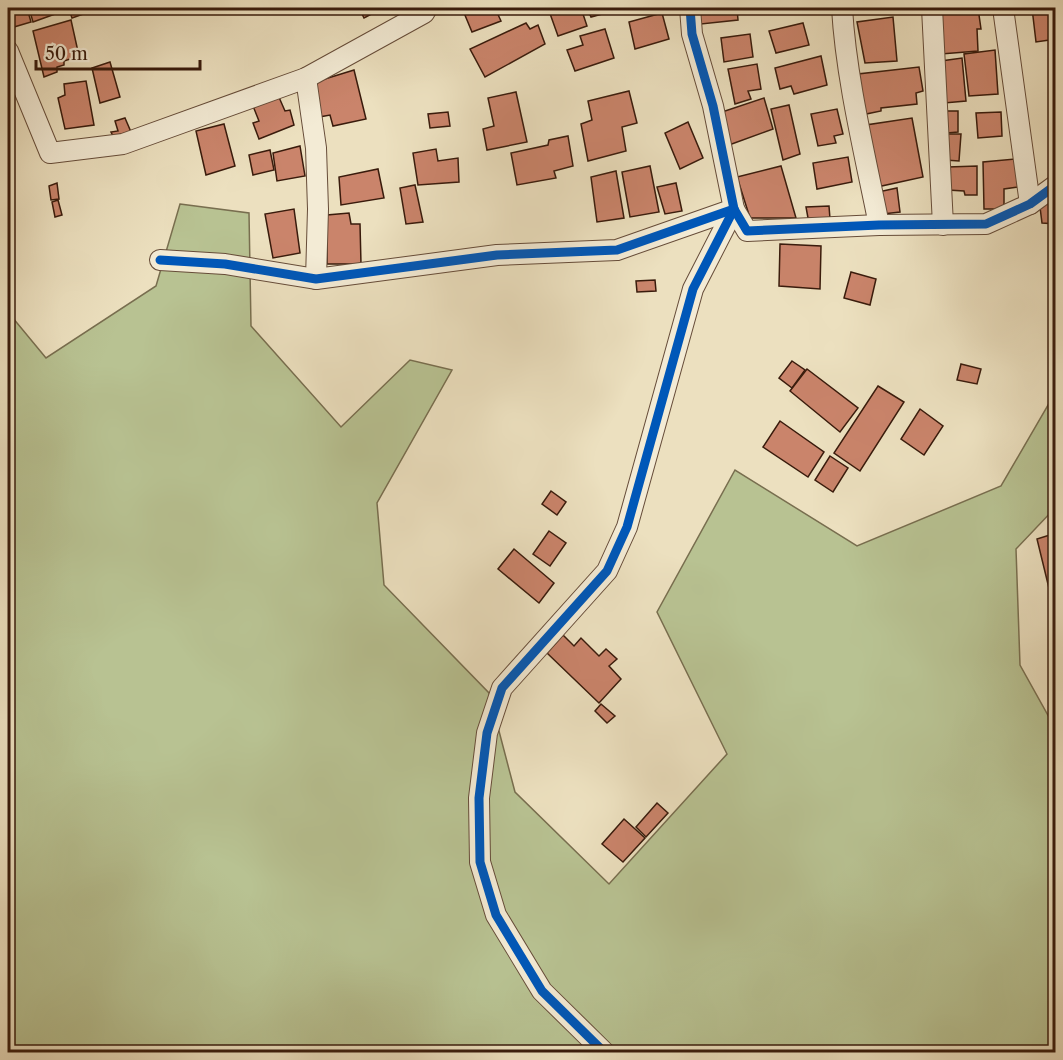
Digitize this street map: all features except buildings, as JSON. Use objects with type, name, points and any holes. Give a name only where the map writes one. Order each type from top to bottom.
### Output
[{"type":"street","points":[[8,51],[50,153],[123,144],[306,78],[424,13],[427,8]]},
{"type":"street","points":[[690,8],[692,34],[713,106],[734,209],[747,231],[879,225],[986,224],[1030,204],[1056,185]]},
{"type":"street","points":[[842,8],[843,28],[858,117],[879,225]]},
{"type":"street","points":[[932,8],[943,225]]},
{"type":"street","points":[[1003,8],[1030,204]]},
{"type":"street","points":[[306,78],[316,148],[318,209],[316,279]]},
{"type":"street","points":[[159,260],[225,264],[316,279],[497,255],[617,250],[734,209]]},
{"type":"street","points":[[604,1053],[542,991],[496,915],[480,862],[479,798],[487,733],[502,688],[607,571],[627,527],[693,289],[734,209]]},
{"type":"green space","points":[[180,204],[249,213],[251,326],[341,427],[410,360],[452,370],[377,503],[384,585],[489,693],[515,792],[609,884],[727,754],[657,612],[735,470],[857,546],[1001,486],[1055,393],[1055,508],[1016,549],[1020,665],[1055,728],[1055,1052],[8,1052],[8,312],[46,358],[156,286]]},
{"type":"cycle path","points":[[690,8],[692,34],[713,106],[734,209],[747,231],[879,225],[986,224],[1030,204],[1056,185]]},
{"type":"cycle path","points":[[160,260],[225,264],[316,279],[497,255],[617,250],[734,209]]},
{"type":"cycle path","points":[[604,1052],[542,991],[496,915],[480,862],[479,798],[487,733],[502,688],[607,571],[627,527],[693,289],[734,209]]}]
